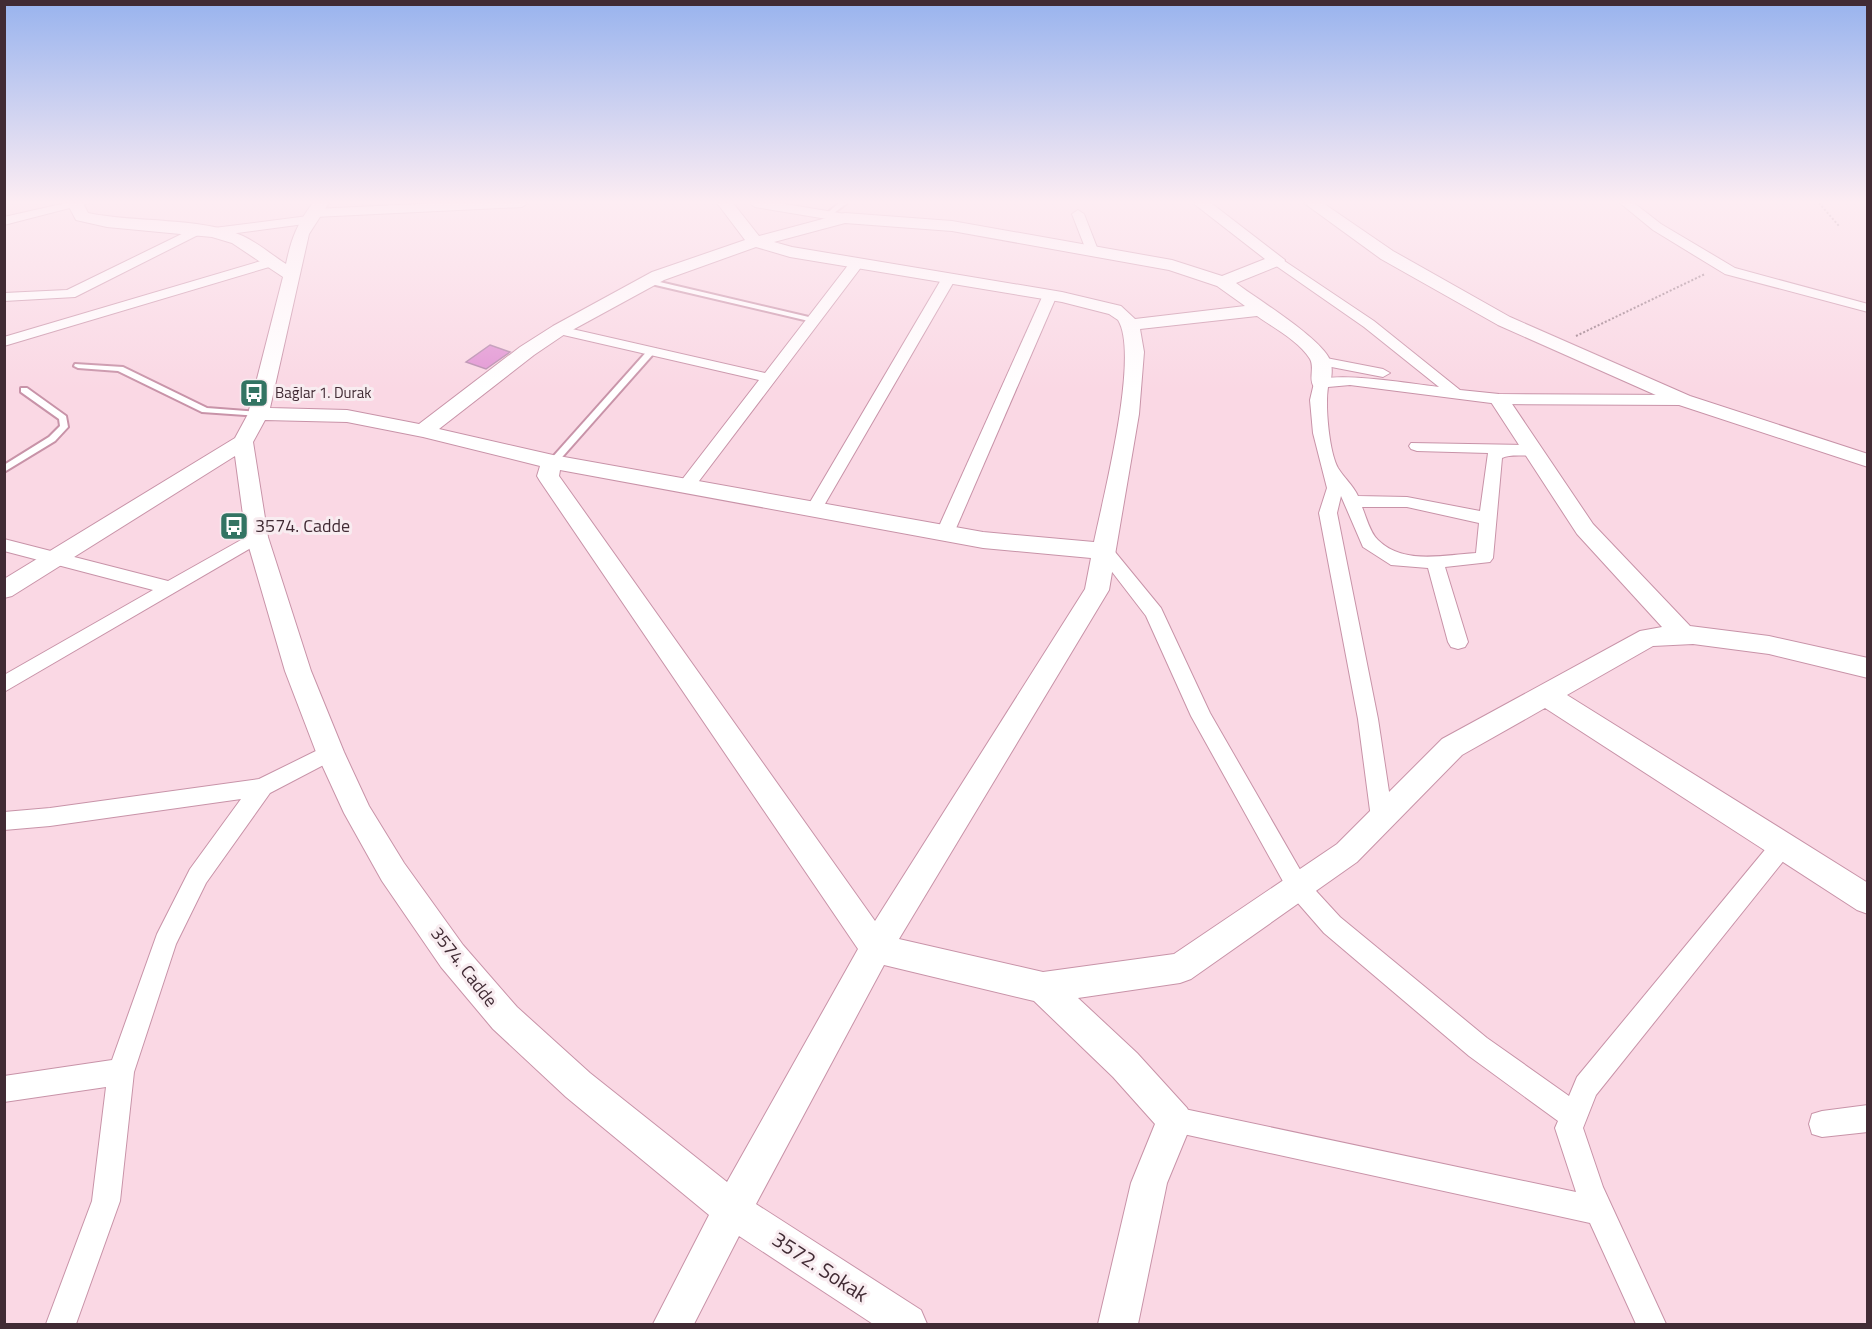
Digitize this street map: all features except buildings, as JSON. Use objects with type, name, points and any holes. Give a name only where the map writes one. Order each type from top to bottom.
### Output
[{"type":"street","points":[[4,297],[70,294],[133,265]]},
{"type":"street","points":[[276,265],[281,268]]},
{"type":"street","points":[[4,590],[243,442],[258,414],[283,265]]},
{"type":"street","points":[[423,431],[527,351],[559,330],[650,281],[693,265]]},
{"type":"street","points":[[687,485],[855,265]]},
{"type":"street","points":[[673,1324],[732,1210],[876,948],[1097,590],[1105,551],[1129,414],[1135,352],[1130,325],[1125,317],[1114,310],[1050,295],[869,265]]},
{"type":"street","points":[[1172,265],[1222,282],[1308,345],[1321,361],[1499,399],[1683,400]]},
{"type":"street","points":[[1222,282],[1264,265]]},
{"type":"street","points":[[1284,265],[1346,305],[1417,359],[1450,389]]},
{"type":"street","points":[[1405,265],[1504,321],[1683,400],[1868,461]]},
{"type":"street","points":[[1718,265],[1737,273],[1868,308]]},
{"type":"street","points":[[4,342],[281,268]]},
{"type":"street","points":[[814,509],[949,278]]},
{"type":"street","points":[[945,533],[1050,295]]},
{"type":"street","points":[[1130,325],[1261,310]]},
{"type":"street","points":[[559,330],[769,378]]},
{"type":"street","points":[[1321,361],[1318,400],[1321,433],[1335,488],[1329,513],[1368,719],[1382,818]]},
{"type":"street","points":[[1321,383],[1350,381],[1450,389]]},
{"type":"street","points":[[1499,399],[1585,529],[1685,636]]},
{"type":"street","points":[[258,414],[347,416],[423,431],[553,462],[983,540],[1105,551],[1155,613],[1201,716],[1298,886],[1332,925],[1478,1047],[1574,1116]]},
{"type":"street","name":"3574. Cadde","points":[[243,442],[257,537],[298,671],[330,752],[358,813],[393,872],[452,956],[505,1018],[578,1085],[732,1210]]},
{"type":"street","points":[[1417,446],[1533,450]]},
{"type":"street","points":[[1329,467],[1347,490],[1369,543],[1397,561],[1435,562],[1484,558],[1494,456],[1505,450]]},
{"type":"street","points":[[553,462],[548,476],[876,948],[1043,988],[1180,968],[1347,853],[1452,747],[1649,637],[1685,636],[1769,645],[1868,669]]},
{"type":"street","points":[[1352,501],[1407,502],[1489,519]]},
{"type":"street","points":[[4,686],[257,537]]},
{"type":"street","points":[[4,545],[171,588]]},
{"type":"street","points":[[1435,562],[1458,642]]},
{"type":"street","points":[[1546,695],[1781,847],[1868,900]]},
{"type":"street","points":[[4,821],[50,818],[262,788],[330,752]]},
{"type":"street","points":[[62,1324],[106,1201],[121,1072],[170,932],[198,876],[262,788]]},
{"type":"street","points":[[1651,1324],[1599,1211],[1569,1128],[1586,1086],[1781,847]]},
{"type":"street","points":[[1043,988],[1125,1065],[1175,1120],[1599,1211]]},
{"type":"street","points":[[4,1089],[121,1072]]},
{"type":"street","points":[[1822,1124],[1868,1118]]},
{"type":"street","points":[[1118,1324],[1149,1183],[1175,1120]]},
{"type":"street","name":"3572. Sokak","points":[[732,1210],[907,1324]]},
{"type":"lane","points":[[650,281],[813,320]]},
{"type":"lane","points":[[553,462],[652,351]]},
{"type":"lane","points":[[78,366],[120,369],[205,410],[258,414]]},
{"type":"lane","points":[[4,469],[58,435],[64,428],[63,418],[24,390]]},
{"type":"path","points":[[1557,345],[1721,267]]},
{"type":"place","name":"Bağlar 1. Durak","points":[[254,393]]},
{"type":"place","name":"3574. Cadde","points":[[234,526]]}]
